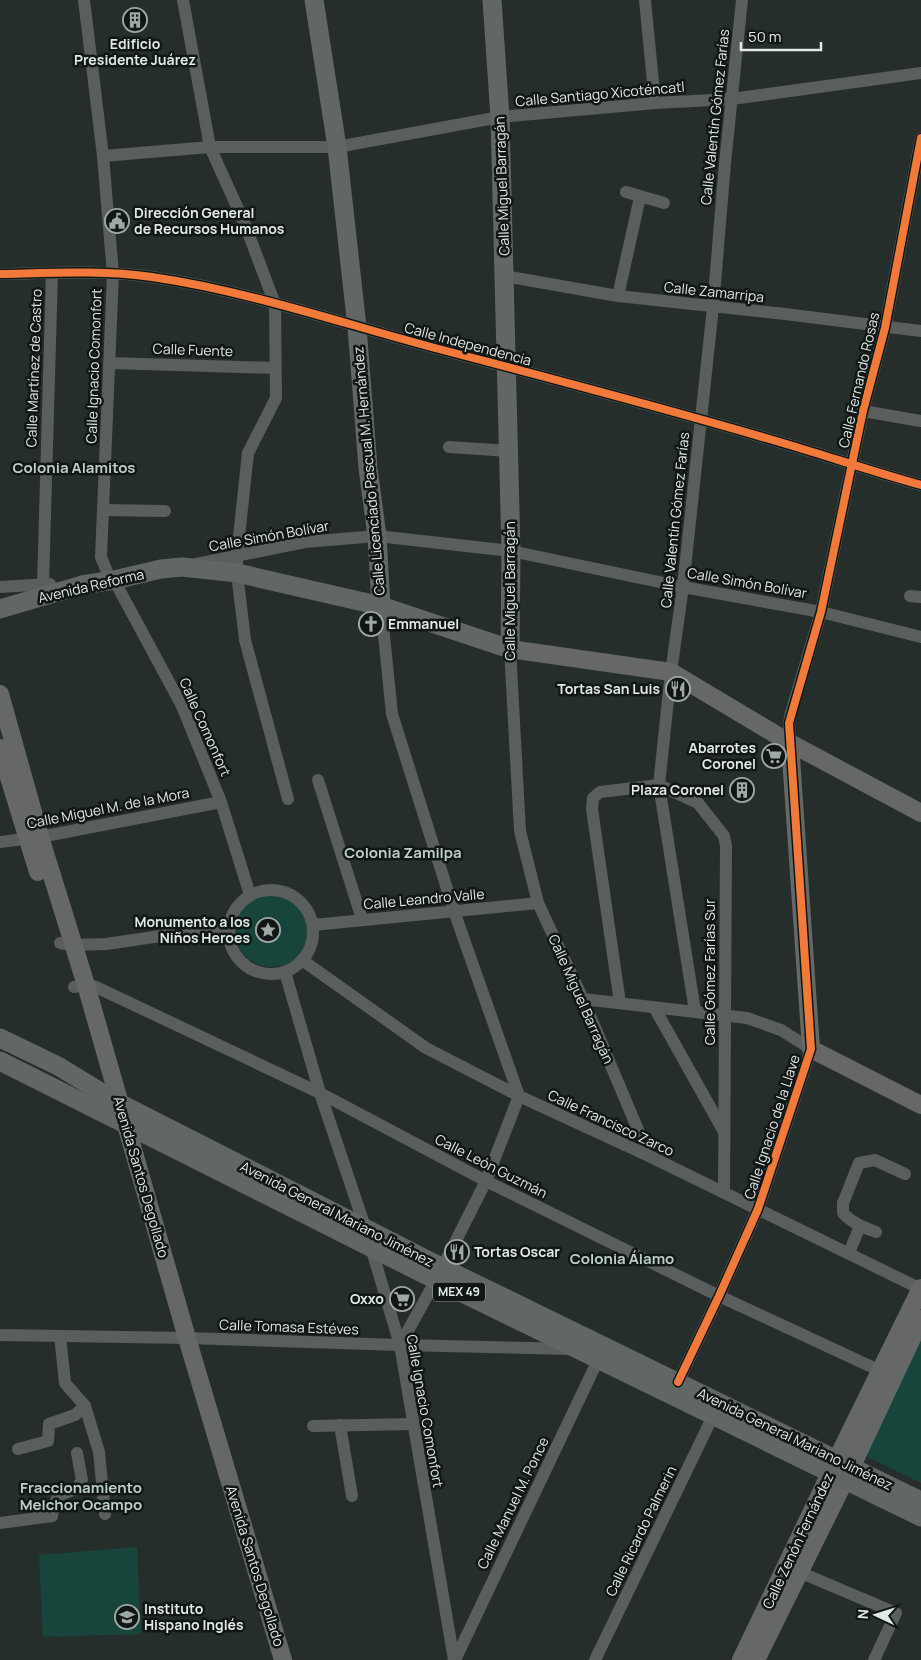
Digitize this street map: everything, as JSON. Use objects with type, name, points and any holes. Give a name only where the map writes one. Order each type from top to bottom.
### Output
[{"type":"main road","name":"Calle Licenciado Pascual M. Hernández","points":[[314,0],[337,148],[357,327],[368,468],[377,536],[381,606]]},
{"type":"main road","name":"Calle Miguel Barragán","points":[[492,0],[500,118],[507,367],[511,551],[510,649]]},
{"type":"main road","name":"Avenida Reforma","points":[[0,609],[82,585],[161,569],[237,564],[381,606],[510,649]]},
{"type":"main road","points":[[510,649],[671,672],[790,743],[921,813]]},
{"type":"main road","name":"Avenida Santos Degollado","points":[[0,694],[34,838],[80,986],[182,1338],[271,1660]]},
{"type":"main road","name":"Calle Ignacio de la Llave","points":[[790,743],[811,1049]]},
{"type":"main road","name":"Avenida Santos Degollado","points":[[0,748],[34,838]]},
{"type":"main road","name":"Avenida General Mariano Jiménez","points":[[0,1038],[58,1066],[116,1110],[371,1246],[439,1274],[678,1382],[841,1469],[921,1517]]},
{"type":"main road","points":[[811,1049],[921,1105]]},
{"type":"main road","name":"Avenida General Mariano Jiménez","points":[[0,1061],[116,1110],[365,1227],[439,1274],[576,1349],[713,1416],[921,1501]]},
{"type":"main road","name":"Calle Zenón Fernández","points":[[756,1660],[793,1569],[887,1374],[921,1289]]},
{"type":"main road","name":"Calle Zenón Fernández","points":[[887,1374],[921,1320]]},
{"type":"main road","name":"Avenida Santos Degollado","points":[[182,1338],[283,1660]]},
{"type":"main road","name":"Calle Zenón Fernández","points":[[741,1660],[793,1569]]},
{"type":"street","name":"Calle Ignacio Comonfort","points":[[84,0],[103,156],[113,274],[101,557],[108,574],[114,580]]},
{"type":"street","points":[[184,0],[210,147],[244,222],[276,304],[276,398],[248,453],[237,564],[245,640],[288,799]]},
{"type":"street","points":[[645,0],[655,103]]},
{"type":"street","name":"Calle Valentín Gómez Farías","points":[[696,1011],[659,785],[671,672],[683,587],[713,307],[742,0]]},
{"type":"street","name":"Calle Santiago Xicoténcatl","points":[[103,156],[210,147],[337,148],[500,118],[655,103],[732,98],[921,73]]},
{"type":"street","name":"Calle Fernando Rosas","points":[[790,743],[789,723],[791,713],[821,612],[863,411],[884,328],[921,138]]},
{"type":"street","points":[[626,192],[664,203]]},
{"type":"street","points":[[618,296],[640,197]]},
{"type":"street","name":"Calle Martínez de Castro","points":[[43,584],[52,273]]},
{"type":"street","name":"Calle Independencia","points":[[0,274],[113,274],[150,277],[193,284],[276,304],[795,446],[921,486]]},
{"type":"street","name":"Calle Zamarripa","points":[[504,276],[618,296],[921,331]]},
{"type":"street","name":"Calle Fuente","points":[[110,363],[275,368]]},
{"type":"street","points":[[863,411],[921,420]]},
{"type":"street","points":[[449,447],[509,451]]},
{"type":"street","points":[[103,510],[165,511]]},
{"type":"street","name":"Calle Simón Bolívar","points":[[237,564],[305,542],[377,536],[511,551],[683,587],[821,612],[921,637]]},
{"type":"street","name":"Calle Comonfort","points":[[114,580],[182,706],[221,802],[250,894]]},
{"type":"street","points":[[0,587],[43,584],[82,585]]},
{"type":"street","name":"Calle Licenciado Pascual M. Hernández","points":[[381,606],[392,714],[454,911],[519,1096]]},
{"type":"street","name":"Calle Miguel Barragán","points":[[510,649],[520,831],[538,904],[583,999],[649,1156]]},
{"type":"street","points":[[318,780],[362,919]]},
{"type":"street","points":[[620,1003],[592,809],[593,798],[600,792],[659,785]]},
{"type":"street","name":"Calle Gómez Farías Sur","points":[[659,785],[698,804],[724,836],[726,846],[724,1194]]},
{"type":"street","name":"Calle Miguel M. de la Mora","points":[[0,842],[34,838],[221,802]]},
{"type":"street","points":[[276,889],[288,892],[300,900],[309,911],[313,925],[310,948],[296,966],[285,972],[268,974],[258,972],[246,966],[232,948],[229,926],[232,915],[240,903],[250,894],[262,890],[276,889]]},
{"type":"street","name":"Calle Leandro Valle","points":[[313,925],[538,904]]},
{"type":"street","points":[[66,944],[106,944],[229,926]]},
{"type":"street","name":"Calle Francisco Zarco","points":[[302,960],[426,1048],[519,1096],[649,1156],[921,1289]]},
{"type":"street","name":"Calle Ignacio Comonfort","points":[[285,972],[320,1093],[365,1227],[400,1346],[454,1660]]},
{"type":"street","name":"Calle León Guzmán","points":[[80,986],[96,988],[113,995],[320,1093],[486,1181],[719,1296],[887,1374]]},
{"type":"street","points":[[583,999],[747,1018],[781,1030],[811,1049]]},
{"type":"street","points":[[654,1007],[724,1132]]},
{"type":"street","name":"Calle Ignacio de la Llave","points":[[678,1382],[758,1209],[811,1049]]},
{"type":"street","points":[[400,1346],[486,1181],[519,1096]]},
{"type":"street","points":[[876,1232],[860,1226],[842,1213],[843,1203],[860,1162],[875,1160],[905,1174]]},
{"type":"street","points":[[849,1253],[860,1226]]},
{"type":"street","name":"Calle Tomasa Estéves","points":[[0,1335],[576,1349]]},
{"type":"street","points":[[60,1336],[66,1383],[85,1406],[98,1452],[105,1514]]},
{"type":"street","name":"Calle Manuel M. Ponce","points":[[454,1660],[598,1360]]},
{"type":"street","points":[[18,1448],[48,1441],[48,1424],[74,1414],[85,1406]]},
{"type":"street","name":"Calle Ricardo Palmerin","points":[[595,1660],[713,1416]]},
{"type":"street","points":[[313,1426],[413,1424]]},
{"type":"street","points":[[340,1425],[352,1496]]},
{"type":"street","points":[[0,1523],[52,1516],[54,1500],[60,1494],[76,1489],[82,1480],[77,1454]]},
{"type":"street","points":[[793,1569],[896,1613],[874,1660]]},
{"type":"green space","points":[[272,893],[286,896],[298,904],[306,916],[309,930],[306,944],[298,956],[286,964],[272,967],[258,964],[246,956],[238,944],[235,930],[238,916],[246,904],[258,896]]},
{"type":"green space","points":[[921,1337],[921,1483],[864,1455]]},
{"type":"green space","points":[[137,1547],[141,1634],[43,1637],[39,1555]]},
{"type":"cycle path","points":[[678,1382],[758,1209],[811,1049],[789,723],[821,612],[863,411],[885,328],[921,138]]},
{"type":"cycle path","points":[[0,274],[115,273],[152,277],[224,290],[659,408],[921,485]]},
{"type":"place","name":"Edificio Presidente Juárez","points":[[135,20]]},
{"type":"place","name":"Dirección General de Recursos Humanos","points":[[117,221]]},
{"type":"place","name":"Emmanuel","points":[[371,624]]},
{"type":"place","name":"Tortas San Luis","points":[[678,689]]},
{"type":"place","name":"Abarrotes Coronel","points":[[774,756]]},
{"type":"place","name":"Plaza Coronel","points":[[742,790]]},
{"type":"place","name":"Monumento a los Niños Heroes","points":[[268,930]]},
{"type":"place","name":"Tortas Oscar","points":[[457,1252]]},
{"type":"place","name":"Oxxo","points":[[402,1299]]},
{"type":"place","name":"Instituto Hispano Inglés","points":[[127,1617]]},
{"type":"district","name":"Colonia Alamitos","points":[[74,468]]},
{"type":"district","name":"Colonia Zamilpa","points":[[403,853]]},
{"type":"district","name":"Colonia Álamo","points":[[622,1259]]},
{"type":"district","name":"Fraccionamiento Melchor Ocampo","points":[[81,1496]]}]
